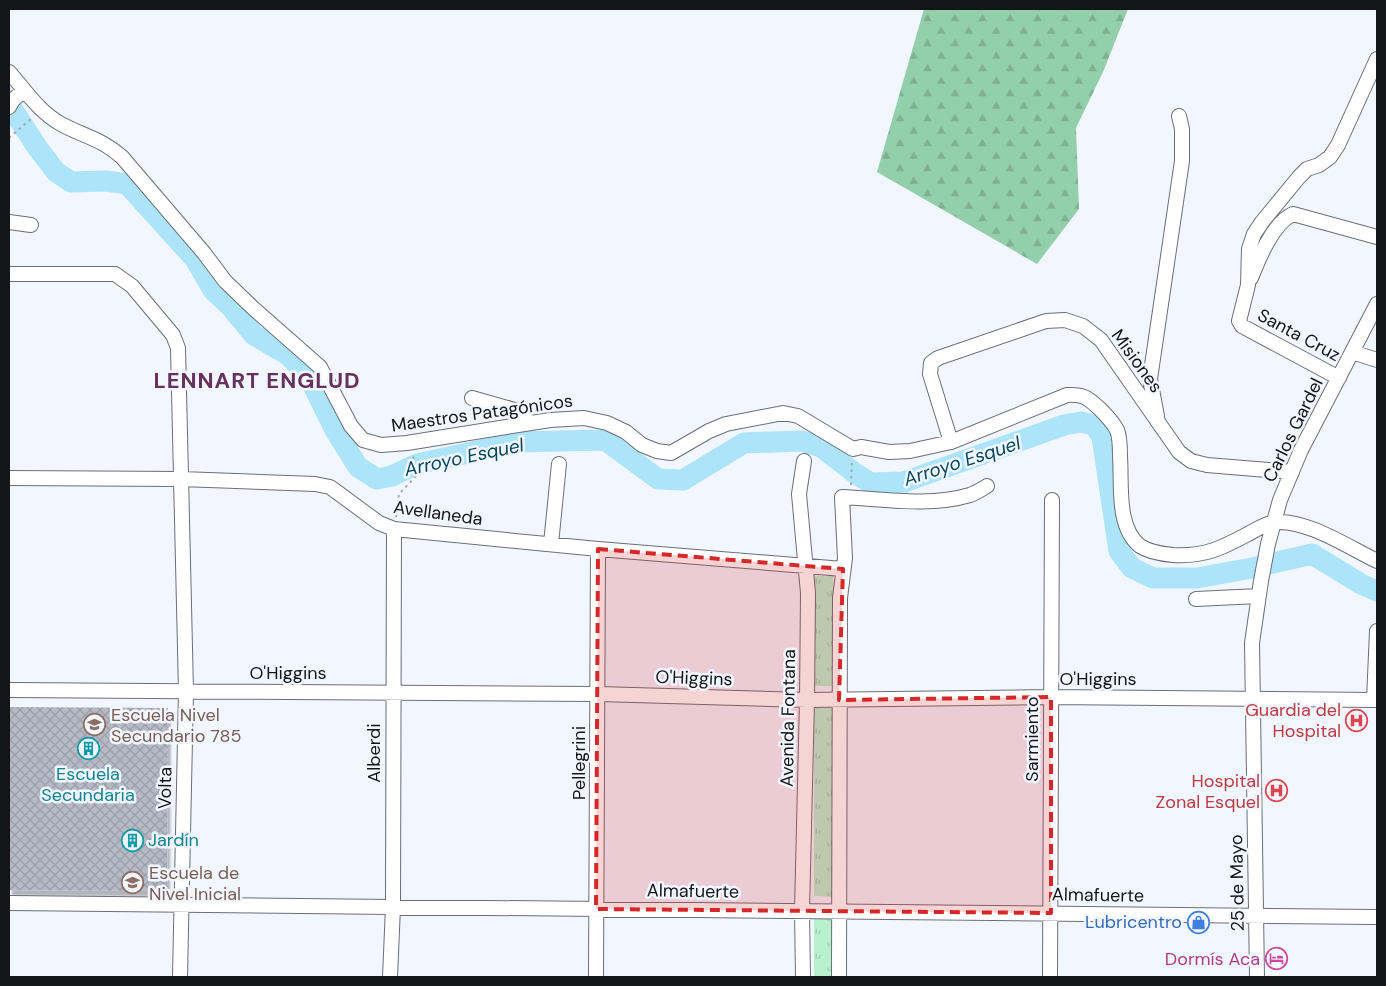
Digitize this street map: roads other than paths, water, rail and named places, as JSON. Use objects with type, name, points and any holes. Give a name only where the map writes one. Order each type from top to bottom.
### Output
[{"type":"street","points":[[1248,286],[1249,249],[1254,234],[1299,177],[1307,169],[1320,165],[1330,157],[1338,145],[1377,59]]},
{"type":"street","name":"Maestros Patagónicos","points":[[9,72],[48,116],[60,124],[110,146],[122,157],[204,253],[225,281],[320,367],[351,426],[363,440],[381,445],[407,443],[550,420],[584,418],[607,423],[626,432],[642,445],[657,451],[671,453],[709,431],[726,424],[783,413],[798,416],[853,449],[861,447],[889,452],[910,451],[951,442],[1068,395],[1081,394],[1093,402],[1117,431],[1120,448],[1123,516],[1128,531],[1141,546],[1160,554],[1184,556],[1205,554],[1274,521]]},
{"type":"street","points":[[11,104],[24,90]]},
{"type":"street","points":[[1158,422],[1150,379],[1182,161],[1182,129],[1179,116]]},
{"type":"street","points":[[1248,286],[1261,255],[1274,234],[1284,218],[1293,214],[1377,237]]},
{"type":"street","points":[[9,222],[31,225]]},
{"type":"street","name":"Volta","points":[[9,274],[115,274],[132,286],[173,334],[178,348],[186,691],[180,977]]},
{"type":"street","name":"Santa Cruz","points":[[1248,286],[1239,321],[1242,326],[1339,378]]},
{"type":"street","name":"Carlos Gardel","points":[[1253,698],[1252,643],[1260,582],[1274,521],[1300,450],[1377,304]]},
{"type":"street","name":"Misiones","points":[[951,442],[930,374],[931,363],[938,358],[1046,321],[1065,320],[1083,326],[1101,340],[1179,452],[1191,461],[1207,465],[1292,472]]},
{"type":"street","name":"Santa Cruz","points":[[1352,352],[1377,360]]},
{"type":"street","points":[[472,398],[518,411],[530,423]]},
{"type":"street","name":"Avenida Fontana","points":[[803,977],[802,911],[808,700],[808,592],[799,494],[804,461]]},
{"type":"street","points":[[551,544],[559,464]]},
{"type":"street","name":"Avellaneda","points":[[9,478],[181,479],[315,484],[330,487],[379,523],[394,529],[598,549],[843,569]]},
{"type":"street","points":[[839,977],[840,598],[844,558],[842,497],[940,501],[971,494],[987,486]]},
{"type":"street","name":"Sarmiento","points":[[1050,977],[1052,500]]},
{"type":"street","points":[[1274,521],[1291,522],[1315,530],[1377,561]]},
{"type":"street","name":"Alberdi","points":[[390,977],[393,907],[394,529]]},
{"type":"street","name":"Pellegrini","points":[[596,977],[598,549]]},
{"type":"street","points":[[1196,599],[1259,596]]},
{"type":"street","points":[[1375,700],[1377,631]]},
{"type":"street","name":"O'Higgins","points":[[9,690],[598,694],[808,700],[1051,697],[1375,700]]},
{"type":"street","name":"25 de Mayo","points":[[1253,698],[1257,977]]},
{"type":"street","name":"Almafuerte","points":[[9,903],[1377,917]]},
{"type":"waterway","name":"Arroyo Esquel","points":[[9,104],[56,172],[71,182],[106,181],[127,184],[195,259],[213,290],[230,306],[254,335],[288,355],[308,375],[335,430],[358,467],[377,479],[392,476],[417,464],[518,442],[605,440],[658,479],[683,480],[744,443],[802,441],[821,447],[871,483],[904,482],[1064,425],[1081,422],[1094,425],[1102,437],[1119,551],[1132,568],[1153,578],[1197,578],[1312,554],[1361,584],[1377,591]]},
{"type":"place","name":"Guardia del Hospital","points":[[1357,720]]},
{"type":"place","name":"Escuela Nivel Secundario 785","points":[[95,725]]},
{"type":"place","name":"Escuela Secundaria","points":[[88,749]]},
{"type":"place","name":"Hospital Zonal Esquel","points":[[1276,791]]},
{"type":"place","name":"Jardín","points":[[132,840]]},
{"type":"place","name":"Escuela de Nivel Inicial","points":[[133,883]]},
{"type":"place","name":"Lubricentro","points":[[1198,922]]},
{"type":"place","name":"Dormís Aca","points":[[1276,959]]},
{"type":"district","name":"LENNART ENGLUD","points":[[257,380]]}]
